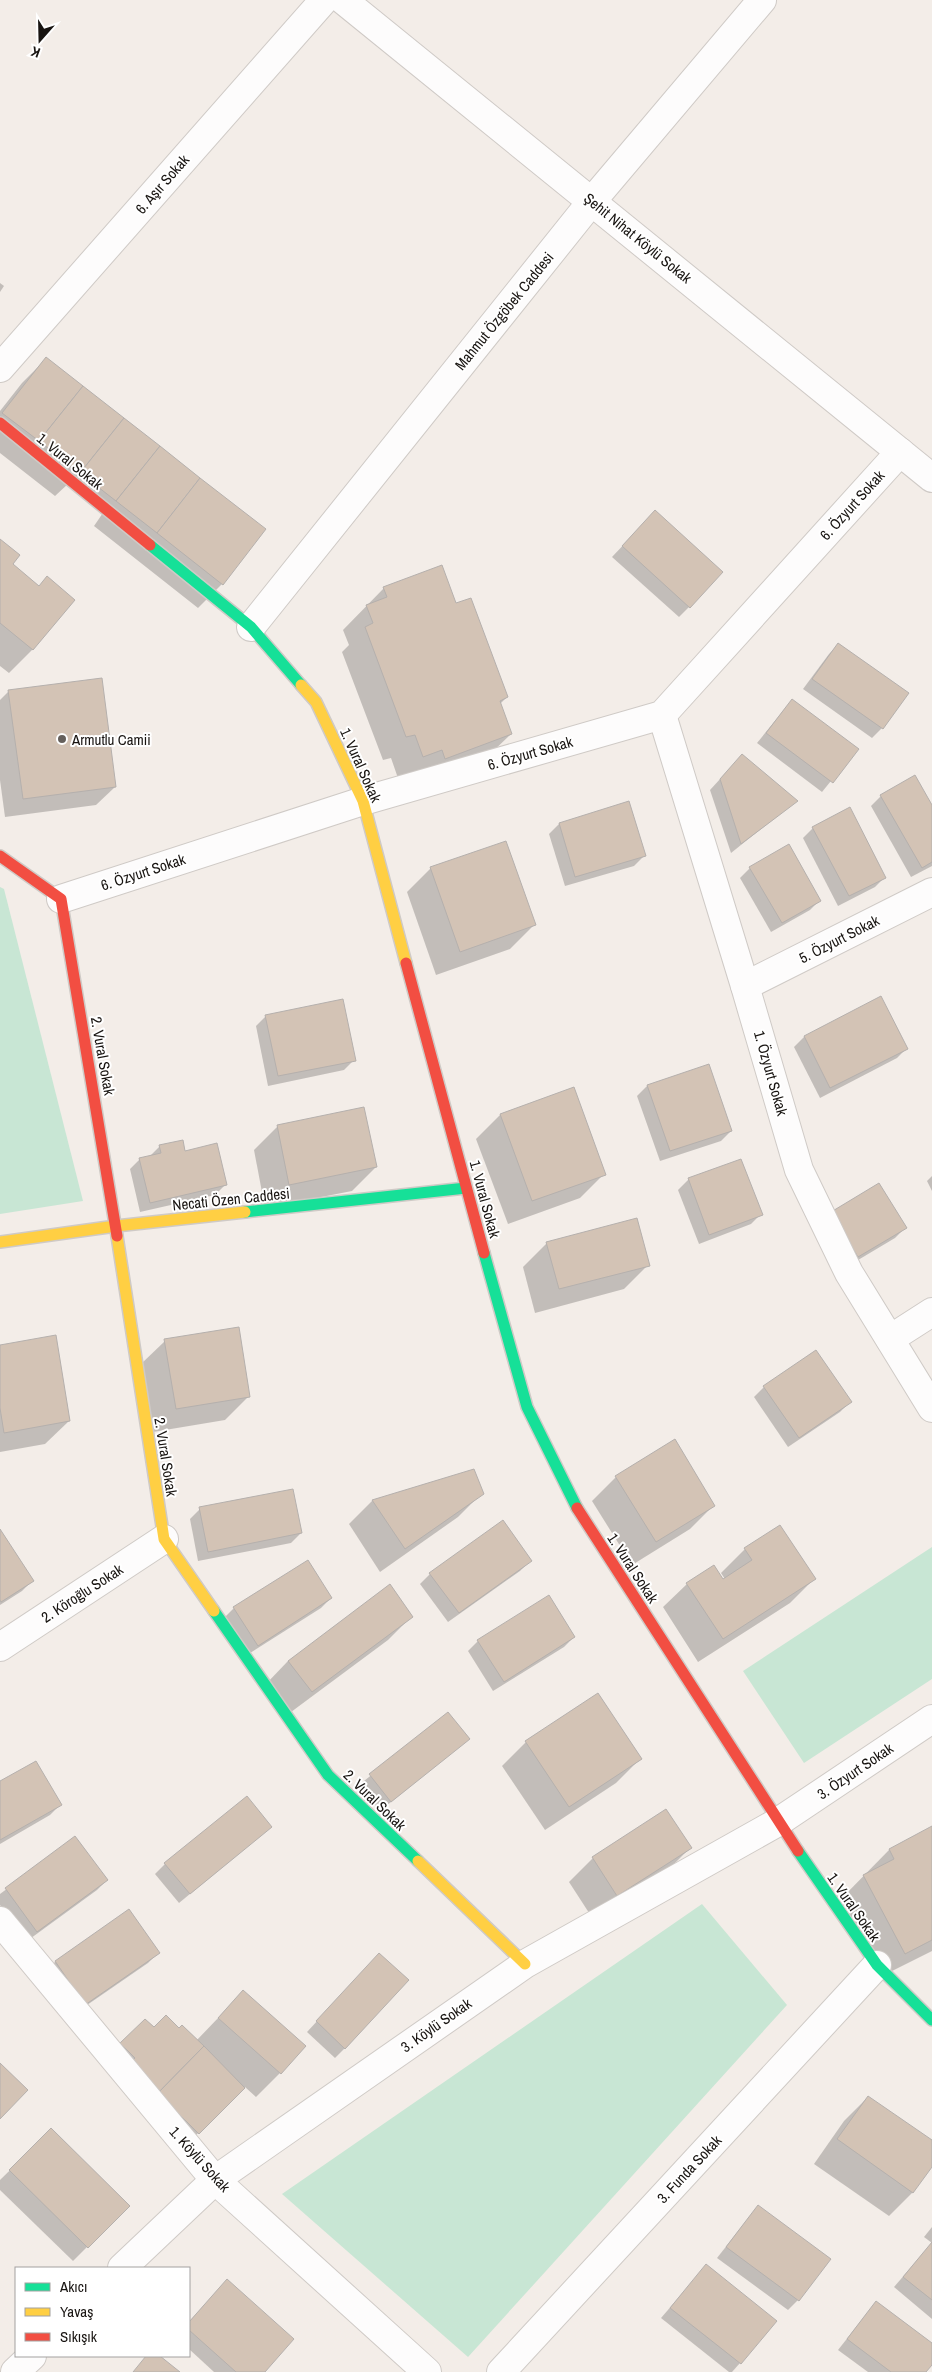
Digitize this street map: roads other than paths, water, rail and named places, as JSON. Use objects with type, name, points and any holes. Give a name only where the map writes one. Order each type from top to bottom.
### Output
[{"type":"street","name":"6. Aşır Sokak","points":[[0,368],[324,0]]},
{"type":"street","name":"Şehit Nihat Köylü Sokak","points":[[343,0],[932,478]]},
{"type":"street","name":"Mahmut Özgöbek Caddesi","points":[[251,626],[592,201],[762,0]]},
{"type":"street","name":"1. Vural Sokak","points":[[0,423],[251,626],[316,702],[363,800],[466,1188],[527,1406],[576,1507],[778,1822],[877,1966],[932,2020]]},
{"type":"street","name":"6. Özyurt Sokak","points":[[61,899],[363,800],[662,715],[900,452]]},
{"type":"street","name":"1. Özyurt Sokak","points":[[662,715],[746,986],[798,1170],[849,1273],[932,1408]]},
{"type":"street","points":[[0,856],[61,899]]},
{"type":"street","name":"5. Özyurt Sokak","points":[[746,986],[932,892]]},
{"type":"street","name":"2. Vural Sokak","points":[[61,899],[116,1226],[164,1539],[328,1775],[525,1964]]},
{"type":"street","name":"Necati Özen Caddesi","points":[[0,1242],[116,1226],[466,1188]]},
{"type":"street","points":[[890,1339],[932,1312]]},
{"type":"street","name":"2. Köroğlu Sokak","points":[[0,1647],[164,1539]]},
{"type":"street","name":"3. Özyurt Sokak","points":[[778,1822],[932,1719]]},
{"type":"street","name":"3. Köylü Sokak","points":[[123,2267],[215,2180],[525,1964],[778,1822]]},
{"type":"street","name":"1. Köylü Sokak","points":[[0,1921],[215,2180],[427,2372]]},
{"type":"street","name":"3. Funda Sokak","points":[[501,2372],[877,1966]]},
{"type":"street","points":[[15,2372],[31,2357]]},
{"type":"place","name":"Armutlu Camii","points":[[62,739]]}]
